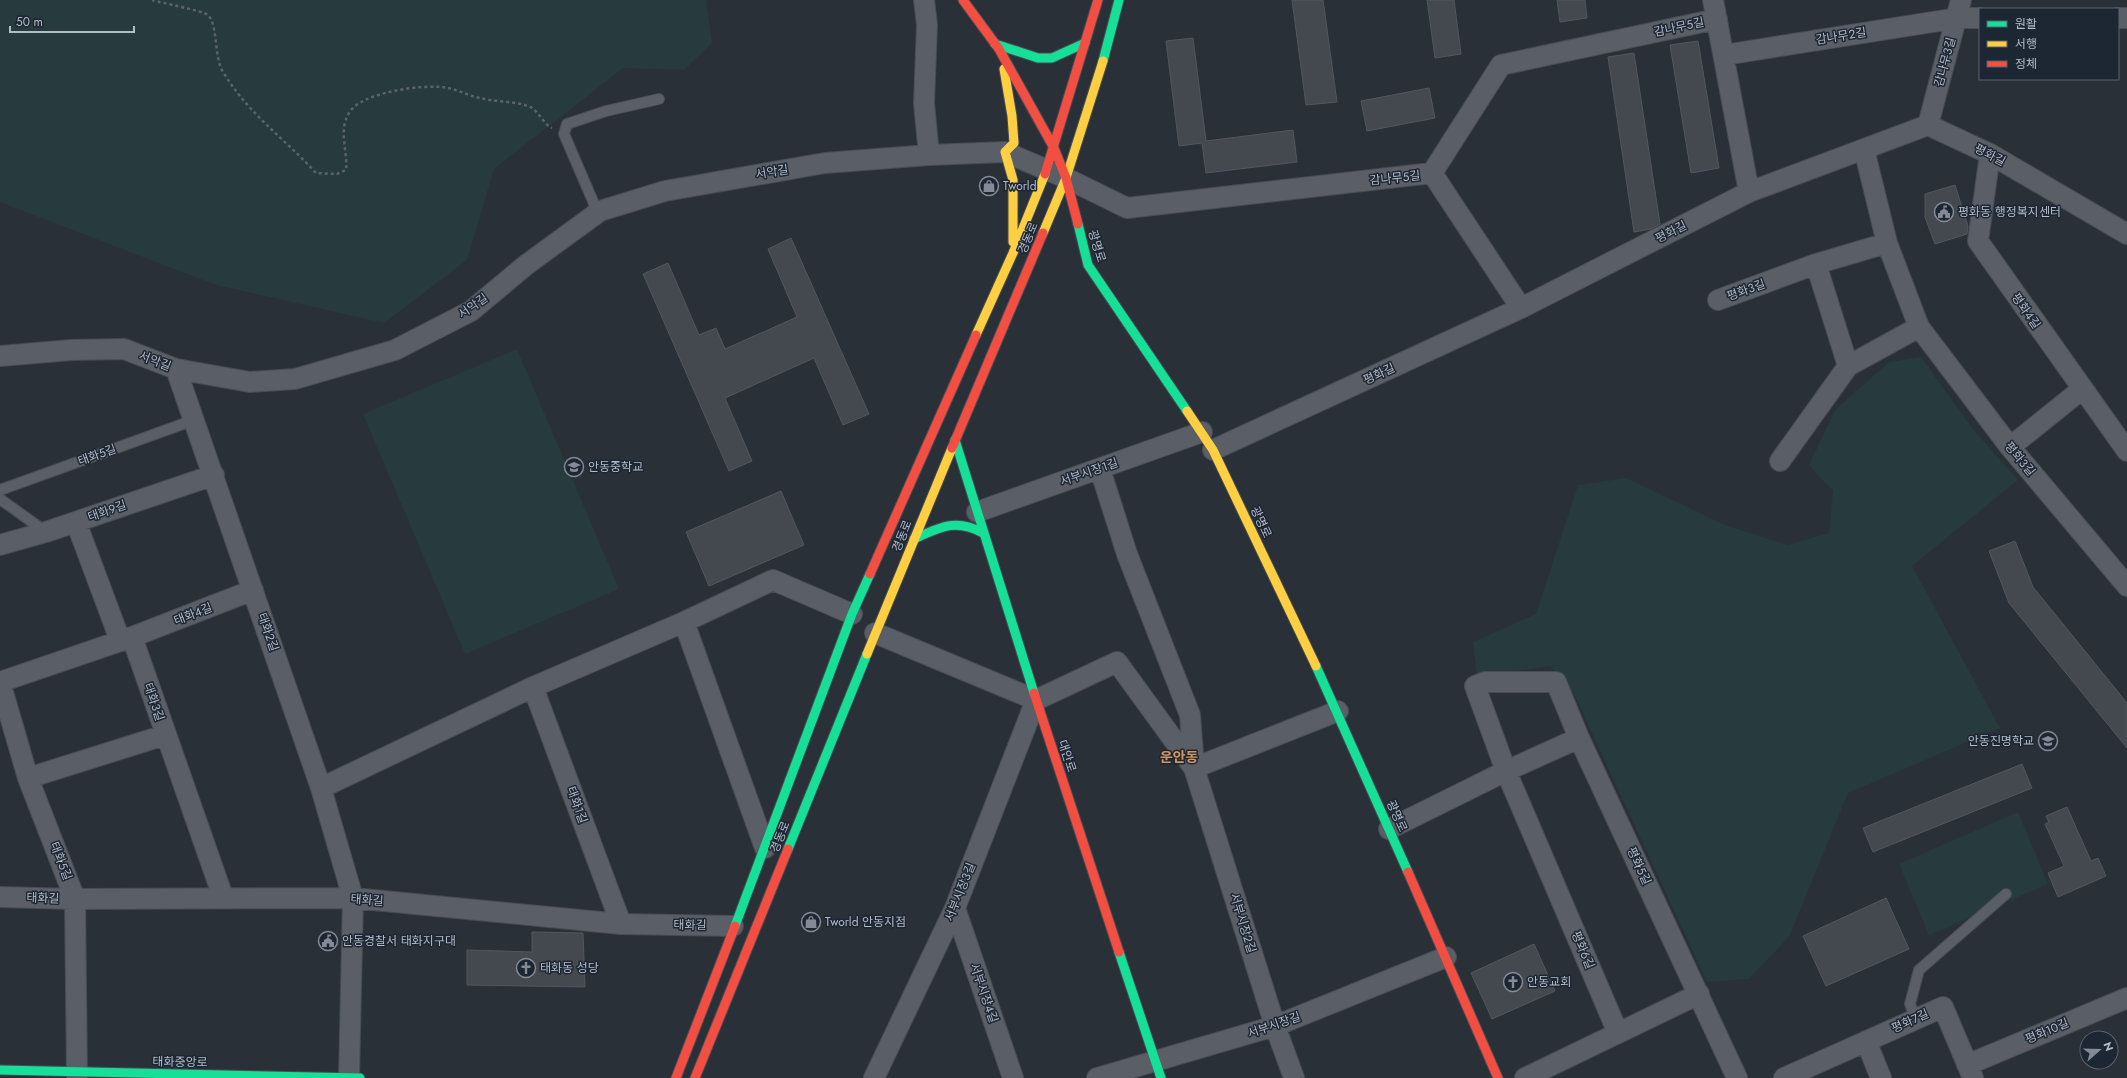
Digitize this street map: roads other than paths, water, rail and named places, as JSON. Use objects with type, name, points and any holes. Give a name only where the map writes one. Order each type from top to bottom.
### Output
[{"type":"street","points":[[924,0],[927,25],[924,103],[929,155]]},
{"type":"street","name":"광명로","points":[[963,0],[997,46],[1054,148],[1066,178],[1088,265],[1213,450],[1338,711],[1498,1078]]},
{"type":"street","name":"경동로","points":[[676,1078],[733,926],[765,848],[852,614],[1013,253],[1046,171],[1098,0]]},
{"type":"street","name":"경동로","points":[[695,1078],[875,633],[1066,178],[1103,60],[1119,0]]},
{"type":"street","points":[[1713,0],[1749,192]]},
{"type":"street","name":"감나무2길","points":[[1724,55],[1960,9],[1979,18]]},
{"type":"street","name":"감나무3길","points":[[1928,125],[1960,9]]},
{"type":"street","name":"감나무5길","points":[[1066,178],[1127,208],[1432,173],[1501,65],[1717,19]]},
{"type":"street","points":[[997,46],[1038,58],[1052,58],[1085,44]]},
{"type":"street","points":[[997,46],[1007,84],[1014,143],[1005,152],[1012,180],[1013,253]]},
{"type":"street","name":"평화길","points":[[1213,450],[1522,308],[1749,192],[1928,125],[1990,154],[2127,234]]},
{"type":"street","name":"평화3길","points":[[1864,150],[1887,243],[1919,327],[2010,447],[2127,586]]},
{"type":"street","name":"서악길","points":[[0,356],[72,350],[124,349],[176,369],[250,382],[295,379],[395,350],[471,311],[526,265],[598,213],[664,191],[825,163],[929,155],[1005,152],[1046,171],[1066,178]]},
{"type":"street","name":"평화4길","points":[[1990,154],[1978,241],[2082,390],[2127,451]]},
{"type":"street","points":[[1432,173],[1522,308]]},
{"type":"street","name":"평화3길","points":[[1718,300],[1816,264],[1887,243]]},
{"type":"street","points":[[1816,264],[1848,366]]},
{"type":"street","points":[[1780,461],[1848,366],[1919,327]]},
{"type":"street","name":"태화2길","points":[[176,369],[214,475],[321,788],[354,898],[352,1078]]},
{"type":"street","points":[[2010,447],[2082,390]]},
{"type":"street","name":"서부시장1길","points":[[977,512],[1202,432]]},
{"type":"street","name":"대안로","points":[[955,440],[983,534],[1036,700],[1158,1070]]},
{"type":"street","points":[[1100,469],[1127,554],[1190,716],[1194,768],[1338,711]]},
{"type":"street","name":"태화9길","points":[[0,545],[46,532],[214,475]]},
{"type":"street","name":"태화3길","points":[[76,522],[126,638],[165,735],[223,897]]},
{"type":"street","points":[[914,539],[950,524],[965,524],[983,534]]},
{"type":"street","points":[[321,788],[533,687],[684,622],[773,580],[852,614]]},
{"type":"street","name":"태화4길","points":[[0,682],[126,638],[253,590]]},
{"type":"street","points":[[684,622],[765,848]]},
{"type":"street","points":[[875,633],[1036,700]]},
{"type":"street","name":"서부시장2길","points":[[1036,700],[1117,662],[1194,768],[1275,1026],[1294,1078]]},
{"type":"street","name":"태화5길","points":[[0,682],[3,704],[28,778],[75,898],[77,1075]]},
{"type":"street","name":"평화5길","points":[[1506,771],[1475,686],[1486,682],[1556,682],[1579,738],[1737,1078]]},
{"type":"street","name":"태화1길","points":[[533,687],[621,924]]},
{"type":"street","name":"서부시장3길","points":[[874,1078],[955,908],[1036,700]]},
{"type":"street","points":[[28,778],[165,735]]},
{"type":"street","points":[[1390,829],[1506,771],[1579,738]]},
{"type":"street","name":"평화6길","points":[[1506,771],[1618,1033]]},
{"type":"street","name":"태화길","points":[[0,897],[354,898],[621,924],[733,926]]},
{"type":"street","name":"서부시장4길","points":[[955,908],[1013,1078]]},
{"type":"street","name":"서부시장길","points":[[1097,1078],[1158,1070],[1275,1026],[1446,957]]},
{"type":"street","points":[[1525,1078],[1699,994]]},
{"type":"street","name":"평화10길","points":[[1970,1071],[2127,998]]},
{"type":"street","name":"평화7길","points":[[1784,1078],[1808,1073],[1866,1041],[1943,1007],[1970,1071]]},
{"type":"street","points":[[1866,1041],[1881,1078]]},
{"type":"street","name":"태화중앙로","points":[[0,1070],[77,1075],[352,1078]]},
{"type":"lane","points":[[598,213],[564,134],[567,124],[606,111],[660,99]]},
{"type":"lane","name":"태화5길","points":[[0,490],[194,420]]},
{"type":"lane","points":[[0,498],[46,532]]},
{"type":"lane","points":[[1916,1019],[1910,1004],[1919,970],[2006,894]]},
{"type":"place","name":"Tworld","points":[[989,186]]},
{"type":"place","name":"평화동 행정복지센터","points":[[1944,212]]},
{"type":"place","name":"안동중학교","points":[[574,467]]},
{"type":"place","name":"안동진명학교","points":[[2048,741]]},
{"type":"place","name":"Tworld 안동지점","points":[[811,922]]},
{"type":"place","name":"안동경찰서 태화지구대","points":[[328,941]]},
{"type":"place","name":"태화동 성당","points":[[526,968]]},
{"type":"place","name":"안동교회","points":[[1513,982]]},
{"type":"district","name":"운안동","points":[[1179,757]]}]
